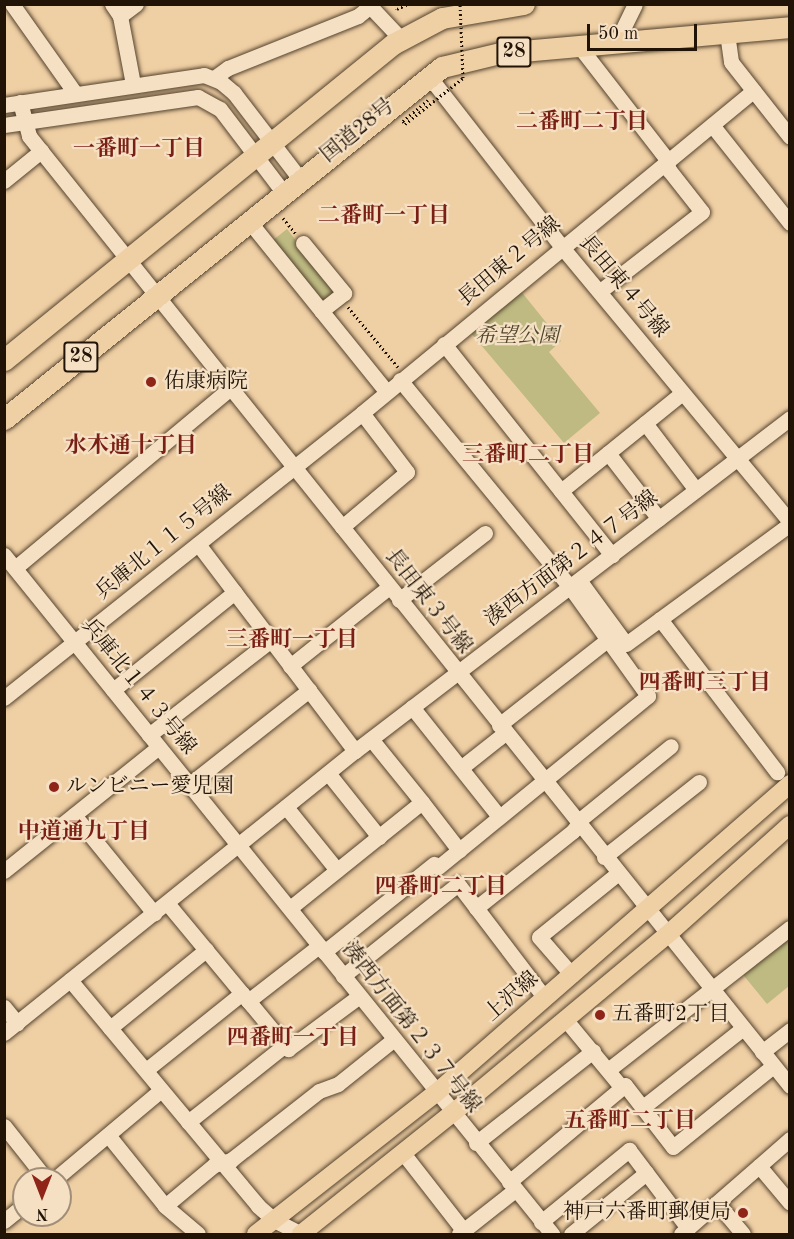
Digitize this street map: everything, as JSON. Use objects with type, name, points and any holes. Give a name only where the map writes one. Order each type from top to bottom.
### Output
[{"type":"highway","name":"28","points":[[4,360],[401,39],[442,18],[500,6],[524,4]]},
{"type":"highway","name":"国道28号","points":[[4,419],[428,75],[470,57],[789,27]]},
{"type":"main road","name":"上沢線","points":[[256,1234],[436,1093],[647,911],[783,778]]},
{"type":"main road","points":[[301,1234],[452,1114],[667,935],[789,825]]},
{"type":"street","points":[[12,4],[75,93]]},
{"type":"street","points":[[133,84],[116,10],[136,4]]},
{"type":"street","points":[[616,43],[635,4]]},
{"type":"street","points":[[214,78],[228,68],[358,16],[368,6],[401,39]]},
{"type":"street","points":[[727,33],[731,62],[789,137]]},
{"type":"street","points":[[579,46],[665,157],[666,164],[702,212],[600,291]]},
{"type":"street","points":[[23,122],[12,104],[195,75],[214,78],[234,93],[284,191]]},
{"type":"street","name":"長田東４号線","points":[[428,75],[561,246],[736,460],[788,519]]},
{"type":"street","name":"長田東２号線","points":[[294,465],[362,413],[561,246],[666,164],[753,91]]},
{"type":"street","points":[[4,125],[198,97],[220,109],[264,149]]},
{"type":"street","name":"長田東３号線","points":[[23,122],[41,151],[294,465],[617,874],[789,1086]]},
{"type":"street","points":[[712,125],[789,224]]},
{"type":"street","points":[[4,181],[41,151]]},
{"type":"street","points":[[248,220],[387,392]]},
{"type":"street","points":[[303,243],[344,293],[321,311]]},
{"type":"street","points":[[444,344],[612,555]]},
{"type":"street","points":[[403,378],[626,644],[788,519]]},
{"type":"street","points":[[15,568],[230,388]]},
{"type":"street","points":[[561,491],[682,393]]},
{"type":"street","points":[[342,527],[407,472],[362,413]]},
{"type":"street","name":"湊西方面第２４７号線","points":[[4,1033],[355,751],[789,418]]},
{"type":"street","points":[[645,423],[696,490]]},
{"type":"street","points":[[608,453],[658,519]]},
{"type":"street","name":"兵庫北１１５号線","points":[[4,698],[294,465]]},
{"type":"street","points":[[399,600],[484,533]]},
{"type":"street","points":[[198,544],[355,751]]},
{"type":"street","name":"兵庫北１４３号線","points":[[4,555],[239,845]]},
{"type":"street","points":[[146,1070],[245,997],[322,949],[435,863],[459,850],[498,815],[648,696],[608,640],[575,583]]},
{"type":"street","points":[[290,666],[389,587]]},
{"type":"street","points":[[113,690],[235,592]]},
{"type":"street","points":[[660,619],[783,778]]},
{"type":"street","points":[[4,871],[74,815],[154,741],[271,640]]},
{"type":"street","points":[[462,767],[502,729],[608,640]]},
{"type":"street","points":[[190,784],[309,690]]},
{"type":"street","points":[[412,707],[498,815]]},
{"type":"street","points":[[371,739],[459,850]]},
{"type":"street","points":[[476,908],[671,746]]},
{"type":"street","points":[[328,773],[379,837]]},
{"type":"street","points":[[604,857],[699,782]]},
{"type":"street","points":[[290,908],[422,802]]},
{"type":"street","points":[[286,807],[337,870]]},
{"type":"street","points":[[74,815],[154,913]]},
{"type":"street","name":"湊西方面第２３７号線","points":[[239,845],[544,1229]]},
{"type":"street","points":[[435,863],[453,887]]},
{"type":"street","points":[[572,975],[539,937],[617,874]]},
{"type":"street","points":[[343,976],[458,884],[545,998]]},
{"type":"street","points":[[167,903],[288,1049],[358,997]]},
{"type":"street","points":[[609,1070],[789,928]]},
{"type":"street","points":[[110,1028],[206,950]]},
{"type":"street","points":[[70,980],[222,1163],[274,1220],[301,1234]]},
{"type":"street","points":[[4,1007],[17,1023]]},
{"type":"street","points":[[565,1019],[622,1088]]},
{"type":"street","points":[[643,1107],[742,1028]]},
{"type":"street","points":[[762,1052],[789,1030]]},
{"type":"street","points":[[165,1206],[214,1165],[231,1160],[319,1091],[338,1084],[393,1040]]},
{"type":"street","points":[[188,1122],[285,1045]]},
{"type":"street","points":[[476,1143],[593,1052]]},
{"type":"street","points":[[403,1153],[461,1233],[625,1085],[674,1147],[773,1066]]},
{"type":"street","points":[[70,1167],[161,1090]]},
{"type":"street","points":[[4,1126],[36,1167]]},
{"type":"street","points":[[108,1135],[165,1206],[198,1234]]},
{"type":"street","points":[[544,1229],[629,1150],[685,1231],[789,1139]]},
{"type":"street","points":[[759,1166],[789,1203]]},
{"type":"street","points":[[571,1234],[646,1173]]},
{"type":"street","points":[[717,1203],[743,1234]]},
{"type":"path","points":[[395,4],[396,9],[408,4]]},
{"type":"path","points":[[428,100],[403,121],[405,124],[463,78],[460,4]]},
{"type":"path","points":[[284,191],[303,243]]},
{"type":"path","points":[[340,296],[403,378]]},
{"type":"green space","points":[[287,229],[337,294],[322,305],[272,241]]},
{"type":"green space","name":"希望公園","points":[[520,290],[561,341],[549,352],[600,413],[564,443],[470,332]]},
{"type":"green space","points":[[789,931],[789,986],[767,1004],[740,971]]},
{"type":"place","name":"佑康病院","points":[[151,382]]},
{"type":"place","name":"ルンビニー愛児園","points":[[54,787]]},
{"type":"place","name":"五番町2丁目","points":[[600,1015]]},
{"type":"place","name":"神戸六番町郵便局","points":[[743,1213]]},
{"type":"district","name":"二番町二丁目","points":[[582,123]]},
{"type":"district","name":"一番町一丁目","points":[[139,150]]},
{"type":"district","name":"二番町一丁目","points":[[384,217]]},
{"type":"district","name":"水木通十丁目","points":[[131,447]]},
{"type":"district","name":"三番町二丁目","points":[[528,456]]},
{"type":"district","name":"三番町一丁目","points":[[292,641]]},
{"type":"district","name":"四番町三丁目","points":[[705,684]]},
{"type":"district","name":"中道通九丁目","points":[[84,833]]},
{"type":"district","name":"四番町二丁目","points":[[441,888]]},
{"type":"district","name":"四番町一丁目","points":[[293,1039]]},
{"type":"district","name":"五番町二丁目","points":[[630,1122]]}]
